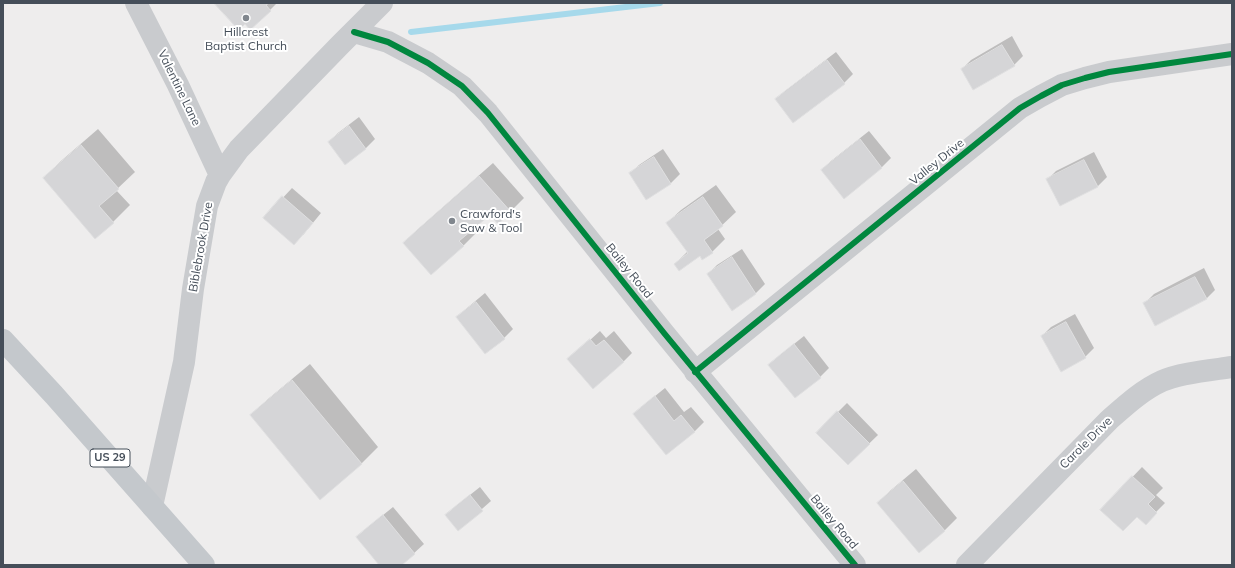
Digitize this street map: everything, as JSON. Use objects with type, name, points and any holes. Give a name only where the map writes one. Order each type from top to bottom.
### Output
[{"type":"main road","name":"US 29","points":[[3,332],[54,395]]},
{"type":"main road","name":"US 29","points":[[3,340],[54,395],[204,565]]},
{"type":"street","name":"Valentine Lane","points":[[136,3],[178,85],[220,175]]},
{"type":"street","name":"Biblebrook Drive","points":[[152,506],[184,362],[193,289],[207,206],[220,175],[239,149],[382,3]]},
{"type":"street","name":"Bailey Road","points":[[354,32],[388,42],[428,62],[462,86],[488,113],[695,372],[855,565]]},
{"type":"street","name":"Valley Drive","points":[[695,372],[1020,108],[1062,85],[1085,78],[1109,72],[1232,54]]},
{"type":"street","name":"Carole Drive","points":[[967,565],[1109,420],[1134,398],[1162,381],[1176,376],[1232,367]]},
{"type":"building","name":"Hillcrest Baptist Church","points":[[214,3],[269,3],[266,5],[271,11],[250,30],[245,24],[239,30]]},
{"type":"building","points":[[1002,45],[1015,66],[973,90],[961,69]]},
{"type":"building","points":[[827,60],[845,84],[793,123],[775,99]]},
{"type":"building","points":[[349,126],[366,149],[345,165],[328,142]]},
{"type":"building","points":[[860,139],[882,168],[844,199],[821,170]]},
{"type":"building","points":[[81,145],[119,189],[99,206],[114,223],[95,239],[43,178]]},
{"type":"building","points":[[654,157],[671,184],[646,200],[629,173]]},
{"type":"building","points":[[1084,160],[1098,187],[1060,206],[1046,179]]},
{"type":"building","points":[[479,176],[511,212],[498,224],[490,215],[459,241],[464,246],[431,275],[403,243]]},
{"type":"building","points":[[282,196],[313,223],[294,245],[263,218]]},
{"type":"building","points":[[703,197],[723,226],[704,240],[713,253],[702,260],[700,256],[679,271],[674,264],[688,253],[666,223]]},
{"type":"building","points":[[732,257],[756,294],[732,311],[707,274]]},
{"type":"building","points":[[1195,277],[1207,299],[1155,326],[1143,303]]},
{"type":"building","points":[[476,302],[505,339],[485,354],[456,317]]},
{"type":"building","points":[[1066,322],[1086,358],[1061,372],[1041,336]]},
{"type":"building","points":[[590,339],[596,346],[604,340],[624,362],[593,389],[567,359]]},
{"type":"building","points":[[794,344],[821,378],[795,398],[768,365]]},
{"type":"building","points":[[292,380],[362,464],[320,500],[250,415]]},
{"type":"building","points":[[655,396],[674,421],[681,415],[695,432],[666,455],[633,414]]},
{"type":"building","points":[[837,411],[870,444],[848,465],[816,433]]},
{"type":"building","points":[[1132,476],[1155,497],[1148,504],[1157,513],[1146,525],[1137,517],[1123,531],[1100,510]]},
{"type":"building","points":[[903,481],[945,531],[919,553],[877,503]]},
{"type":"building","points":[[470,495],[483,511],[458,531],[445,515]]},
{"type":"building","points":[[383,515],[415,554],[402,565],[379,565],[356,537]]},
{"type":"waterway","points":[[411,32],[660,3]]},
{"type":"cycle path","points":[[354,32],[388,42],[428,63],[462,86],[488,113],[664,333],[855,565]]},
{"type":"cycle path","points":[[695,372],[1020,108],[1062,85],[1085,78],[1109,72],[1232,54]]},
{"type":"place","name":"Hillcrest Baptist Church","points":[[246,18]]},
{"type":"place","name":"Crawford's Saw & Tool","points":[[452,221]]}]
